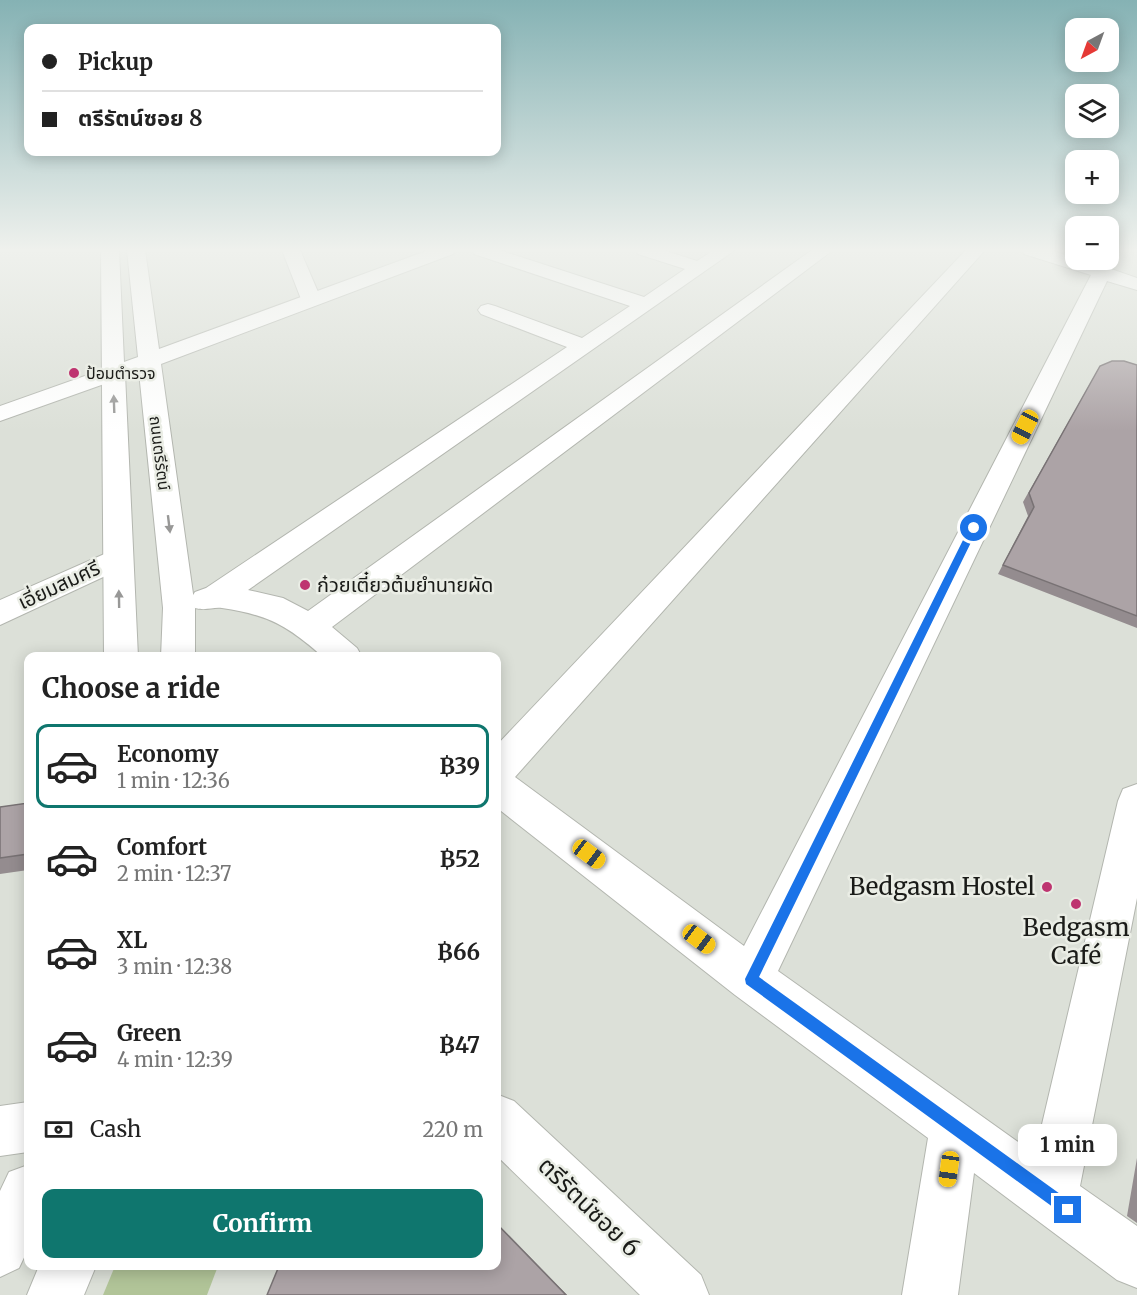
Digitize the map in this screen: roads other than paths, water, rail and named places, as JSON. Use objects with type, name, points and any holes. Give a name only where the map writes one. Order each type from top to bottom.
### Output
[{"type":"street","points":[[112,310],[121,652]]},
{"type":"street","name":"ถนนตรีรัตน์","points":[[158,310],[163,323],[148,362],[179,608],[178,652]]},
{"type":"street","points":[[0,414],[148,362],[281,310]]},
{"type":"street","points":[[489,310],[584,346]]},
{"type":"street","points":[[179,608],[217,596],[637,310]]},
{"type":"street","points":[[310,627],[742,310]]},
{"type":"street","points":[[501,767],[920,310]]},
{"type":"street","points":[[751,979],[1083,310]]},
{"type":"street","points":[[163,323],[261,318]]},
{"type":"street","name":"เอี่ยมสมศรี","points":[[0,613],[118,558]]},
{"type":"street","points":[[217,596],[272,606],[310,627],[339,652]]},
{"type":"street","points":[[501,788],[751,979],[1137,1260]]},
{"type":"street","points":[[1051,1197],[1136,807]]},
{"type":"street","name":"ตรีรัตน์ซอย 6","points":[[501,1124],[681,1295]]},
{"type":"street","points":[[930,1295],[955,1127]]},
{"type":"street","points":[[0,1131],[24,1128]]},
{"type":"street","points":[[0,1249],[24,1199]]},
{"type":"street","points":[[55,1295],[66,1270]]},
{"type":"place","name":"ป้อมตำรวจ","points":[[74,373]]},
{"type":"place","name":"ก๋วยเตี๋ยวต้มยำนายผัด","points":[[305,585]]},
{"type":"place","name":"Bedgasm Hostel","points":[[1047,887]]},
{"type":"place","name":"Bedgasm Café","points":[[1076,904]]}]
